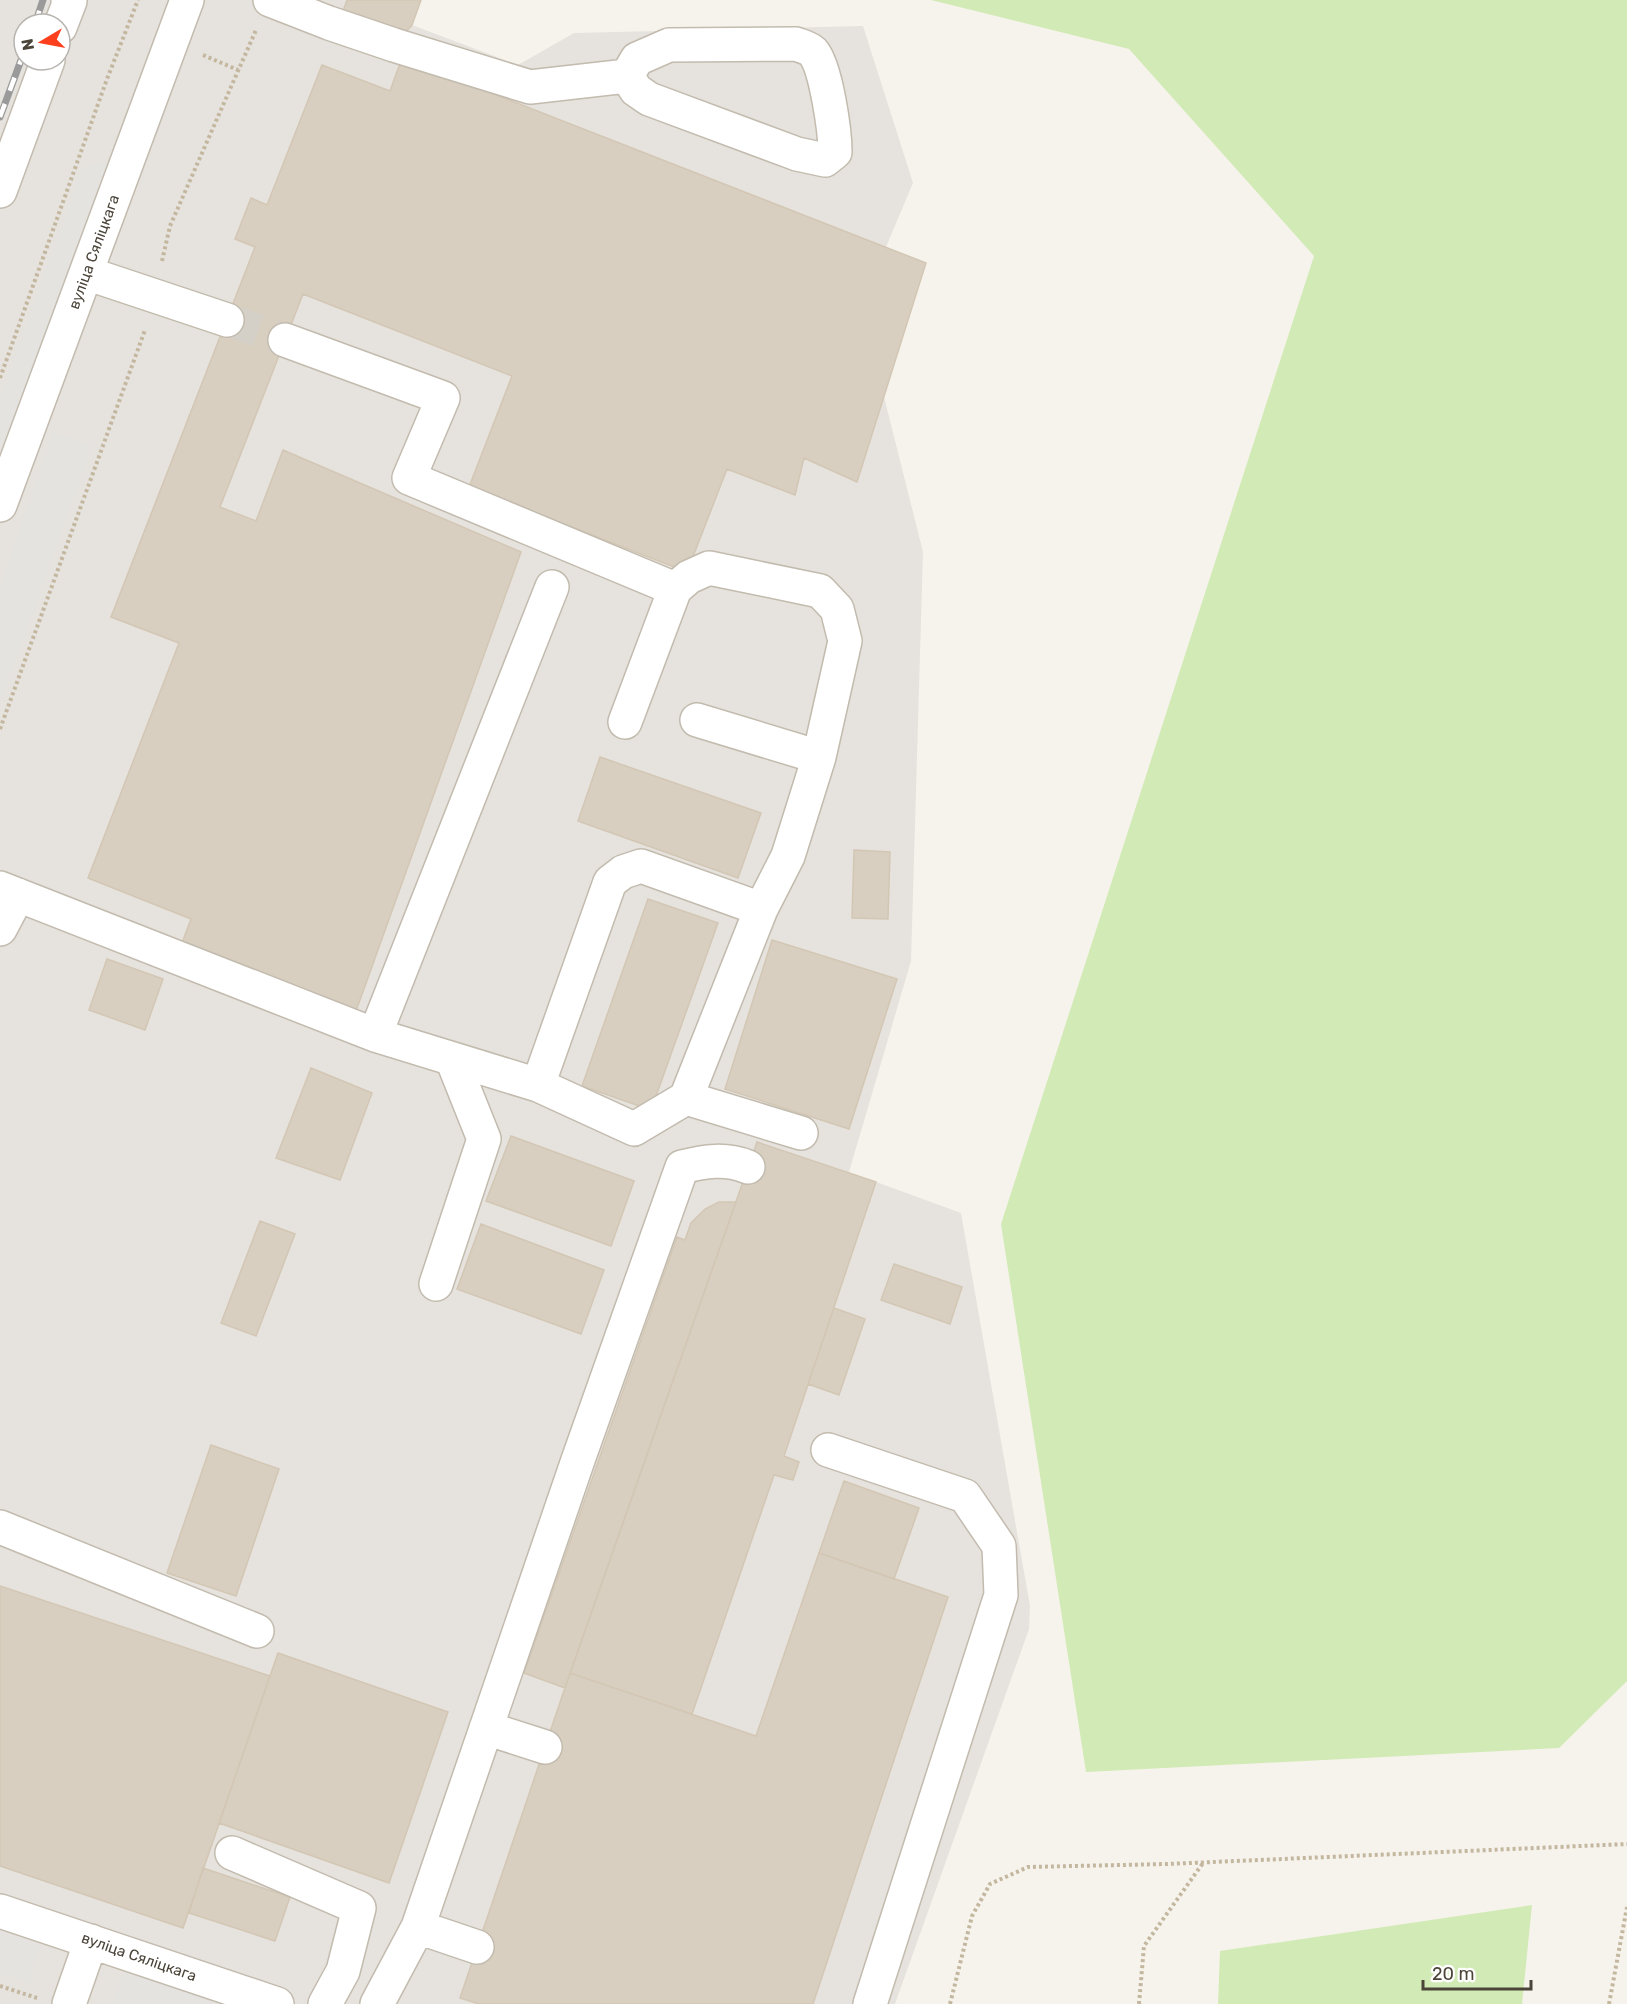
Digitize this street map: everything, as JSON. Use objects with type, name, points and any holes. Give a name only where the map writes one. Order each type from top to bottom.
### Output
[{"type":"street","name":"вуліца Сяліцкага","points":[[0,505],[187,0]]},
{"type":"street","points":[[265,10],[329,23],[530,87],[627,76]]},
{"type":"street","points":[[796,44],[812,51],[820,65],[835,131],[836,152],[825,160],[797,154],[649,99],[636,90],[627,76],[637,59],[669,45],[796,44]]},
{"type":"street","points":[[0,191],[44,72]]},
{"type":"street","points":[[86,273],[227,320]]},
{"type":"street","points":[[285,340],[443,398],[409,478],[675,589]]},
{"type":"street","points":[[0,929],[9,891],[375,1035],[538,1085],[634,1130],[686,1098],[761,909],[788,856],[819,757],[845,641],[837,609],[820,591],[709,568],[689,577],[675,589],[625,722]]},
{"type":"street","points":[[375,1035],[552,587]]},
{"type":"street","points":[[697,720],[819,757]]},
{"type":"street","points":[[538,1085],[610,882],[623,872],[641,866],[761,909]]},
{"type":"street","points":[[436,1284],[484,1139],[452,1059]]},
{"type":"street","points":[[686,1098],[801,1133]]},
{"type":"street","points":[[377,2004],[418,1927],[578,1460],[682,1167],[704,1161],[735,1162],[748,1167]]},
{"type":"street","points":[[828,1450],[965,1496],[999,1546],[1001,1595],[870,2004]]},
{"type":"street","points":[[0,1527],[257,1631]]},
{"type":"street","points":[[486,1728],[545,1747]]},
{"type":"street","points":[[232,1853],[358,1908],[343,1971],[325,2004]]},
{"type":"street","name":"вуліца Сяліцкага","points":[[0,1911],[277,2004]]},
{"type":"street","points":[[418,1927],[477,1947]]},
{"type":"street","points":[[56,2002],[92,1941]]},
{"type":"path","points":[[0,378],[138,0]]},
{"type":"path","points":[[0,729],[152,310],[170,226],[265,10]]},
{"type":"path","points":[[950,2004],[972,1916],[990,1884],[1028,1867],[1203,1863],[1627,1844]]},
{"type":"path","points":[[1139,2004],[1144,1946],[1203,1863]]},
{"type":"path","points":[[1609,2004],[1627,1907]]},
{"type":"path","points":[[0,1986],[56,2002]]},
{"type":"shaded area","points":[[0,0],[421,0],[412,25],[518,65],[574,33],[863,26],[913,183],[886,247],[926,263],[884,397],[923,552],[911,961],[849,1172],[961,1213],[1030,1606],[1029,1629],[895,2004],[0,2004]]},
{"type":"shaded area","points":[[109,163],[0,478],[0,397],[83,166]]},
{"type":"shaded area","points":[[53,432],[93,445],[0,704],[0,586]]},
{"type":"shaded area","points":[[0,1931],[40,1944],[29,1982],[0,1973]]},
{"type":"shaded area","points":[[125,1968],[230,2004],[112,2004]]},
{"type":"green space","points":[[931,0],[1627,0],[1627,1681],[1559,1748],[1086,1772],[1001,1224],[1314,256],[1129,49]]},
{"type":"green space","points":[[1532,1905],[1522,2004],[1218,2004],[1220,1951]]},
{"type":"building","points":[[347,0],[421,0],[412,25],[402,36],[342,14]]},
{"type":"building","points":[[402,58],[926,263],[857,482],[804,458],[795,495],[727,469],[687,572],[469,487],[512,376],[303,294],[220,507],[256,521],[283,450],[521,552],[356,1011],[182,943],[191,919],[88,878],[179,643],[111,617],[255,247],[235,239],[251,198],[267,205],[322,65],[390,91]]},
{"type":"building","points":[[600,757],[761,813],[738,878],[578,821]]},
{"type":"building","points":[[854,850],[890,852],[888,919],[852,918]]},
{"type":"building","points":[[648,899],[718,923],[651,1110],[582,1086]]},
{"type":"building","points":[[772,940],[897,979],[849,1129],[725,1089]]},
{"type":"building","points":[[107,959],[163,979],[145,1030],[89,1010]]},
{"type":"building","points":[[311,1068],[372,1093],[340,1180],[276,1158]]},
{"type":"building","points":[[511,1136],[634,1181],[611,1246],[486,1201]]},
{"type":"building","points":[[757,1142],[876,1182],[784,1456],[799,1462],[793,1480],[774,1475],[692,1714],[570,1673]]},
{"type":"building","points":[[719,1202],[736,1202],[565,1688],[524,1673],[677,1237],[685,1240],[691,1223],[705,1209]]},
{"type":"building","points":[[260,1221],[295,1234],[256,1336],[221,1323]]},
{"type":"building","points":[[481,1224],[604,1270],[581,1334],[457,1289]]},
{"type":"building","points":[[894,1264],[962,1287],[950,1324],[881,1300]]},
{"type":"building","points":[[834,1308],[865,1319],[839,1395],[808,1384]]},
{"type":"building","points":[[211,1445],[279,1469],[236,1596],[167,1573]]},
{"type":"building","points":[[844,1481],[919,1508],[894,1579],[819,1553]]},
{"type":"building","points":[[819,1553],[948,1597],[813,2004],[479,2004],[460,1998],[570,1673],[756,1736]]},
{"type":"building","points":[[0,1586],[270,1676],[183,1928],[0,1866]]},
{"type":"building","points":[[278,1653],[448,1712],[389,1883],[219,1823]]},
{"type":"building","points":[[203,1868],[290,1897],[275,1941],[189,1913]]},
{"type":"tunnel","points":[[227,320],[285,340]]},
{"type":"railway","points":[[39,12],[43,0]]},
{"type":"railway","points":[[0,117],[17,72]]}]
